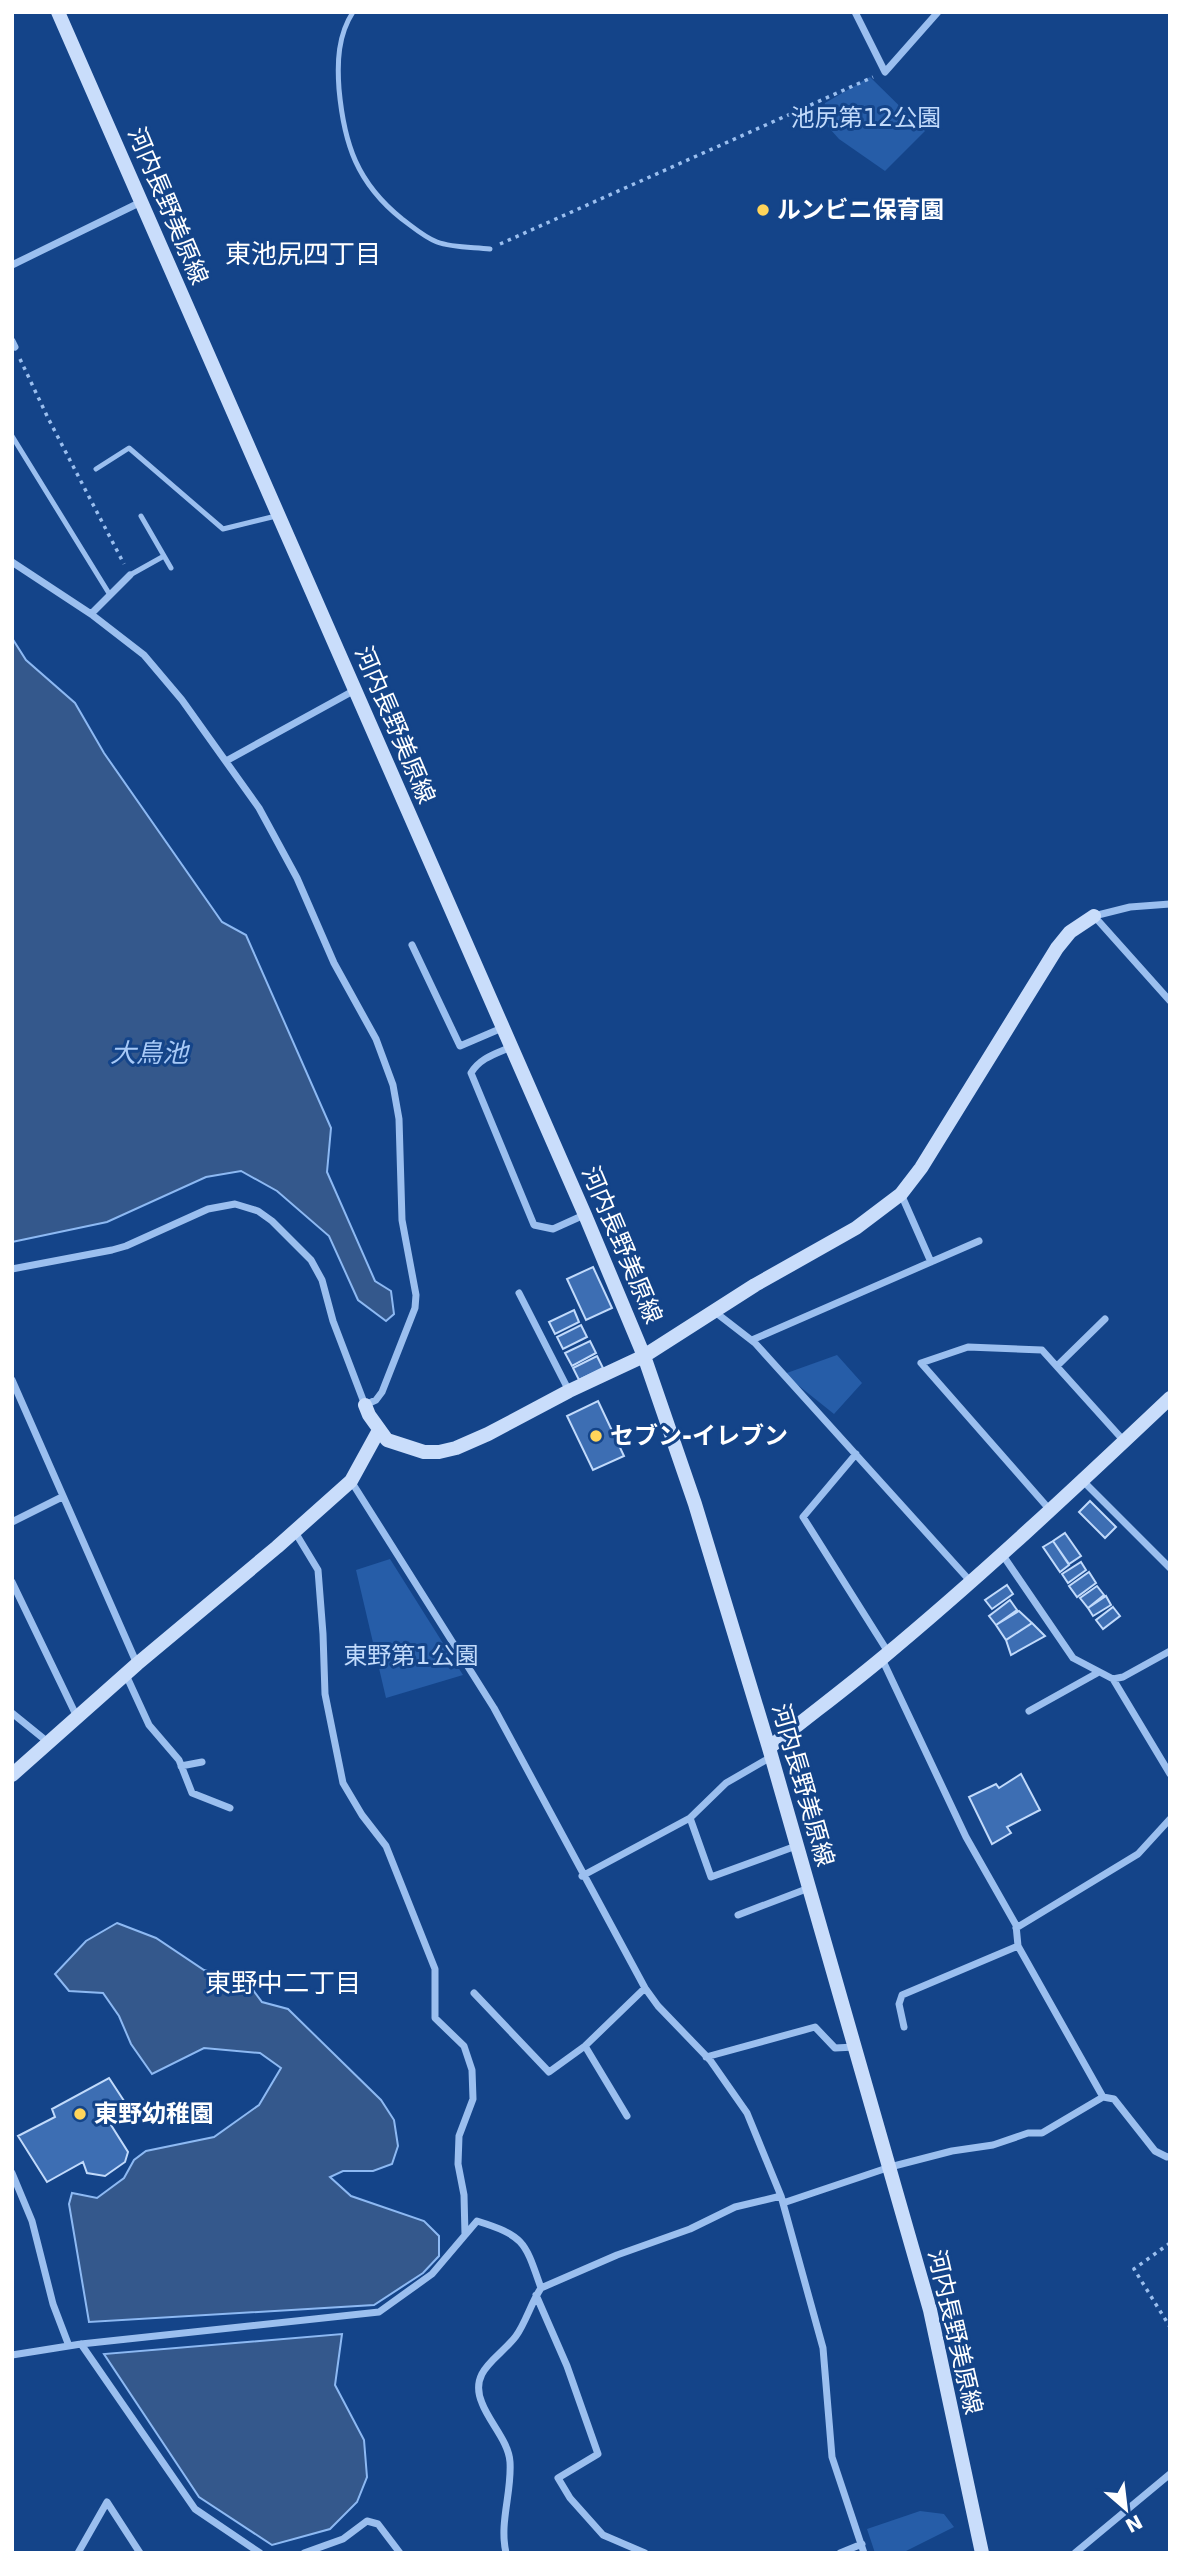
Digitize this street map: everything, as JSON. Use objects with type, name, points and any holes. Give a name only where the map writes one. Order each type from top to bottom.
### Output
[{"type":"main road","name":"河内長野美原線","points":[[58,12],[585,1215],[644,1356],[695,1504],[890,2168],[930,2310],[982,2553]]},
{"type":"main road","points":[[365,1405],[387,1440],[424,1452],[456,1448],[644,1356],[755,1285],[856,1228],[901,1194],[920,1168],[1057,948],[1070,932],[1094,916]]},
{"type":"main road","points":[[770,1753],[1002,1554],[1170,1398]]},
{"type":"main road","points":[[12,1775],[351,1481],[379,1430]]},
{"type":"street","points":[[855,12],[885,72],[938,12]]},
{"type":"street","points":[[12,265],[141,202]]},
{"type":"street","points":[[12,562],[91,614],[144,655],[182,700],[259,807],[298,878],[334,963],[376,1039],[393,1085],[399,1119],[402,1220],[416,1295],[415,1307],[382,1392],[376,1400],[365,1405],[333,1321],[318,1271],[303,1250],[272,1221],[245,1206],[222,1205],[208,1209],[112,1250],[12,1269]]},
{"type":"street","points":[[91,614],[130,575]]},
{"type":"street","points":[[226,761],[355,690]]},
{"type":"street","points":[[1170,904],[1130,907],[1094,916],[1170,1001]]},
{"type":"street","points":[[412,945],[460,1046],[502,1028]]},
{"type":"street","points":[[511,1048],[486,1057],[471,1073],[534,1226],[553,1229],[585,1215]]},
{"type":"street","points":[[901,1194],[931,1262]]},
{"type":"street","points":[[752,1340],[979,1241]]},
{"type":"street","points":[[519,1293],[569,1391]]},
{"type":"street","points":[[715,1312],[752,1340],[971,1581]]},
{"type":"street","points":[[1057,1366],[1105,1319]]},
{"type":"street","points":[[1051,1510],[921,1363],[968,1348],[1042,1350],[1124,1441]]},
{"type":"street","points":[[12,1380],[137,1664]]},
{"type":"street","points":[[856,1454],[803,1517],[885,1656],[966,1837],[1016,1928],[1018,1946],[1103,2097]]},
{"type":"street","points":[[351,1481],[494,1708],[645,1989],[706,2057],[747,2113],[782,2200],[822,2347],[832,2457],[863,2548],[840,2553]]},
{"type":"street","points":[[1083,1481],[1170,1568]]},
{"type":"street","points":[[12,1521],[62,1497]]},
{"type":"street","points":[[295,1532],[318,1570],[325,1694],[343,1783],[362,1815],[386,1846],[435,1969],[435,2018],[464,2046],[472,2070],[473,2099],[459,2136],[457,2164],[464,2195],[465,2236]]},
{"type":"street","points":[[1002,1554],[1073,1658],[1113,1679],[1170,1774]]},
{"type":"street","points":[[12,1582],[78,1718]]},
{"type":"street","points":[[1113,1679],[1122,1677],[1170,1651]]},
{"type":"street","points":[[1029,1711],[1099,1672]]},
{"type":"street","points":[[126,1675],[149,1725],[179,1760],[192,1793],[230,1808]]},
{"type":"street","points":[[12,1713],[49,1743]]},
{"type":"street","points":[[582,1876],[690,1818],[726,1783],[770,1753]]},
{"type":"street","points":[[181,1766],[202,1762]]},
{"type":"street","points":[[690,1818],[711,1877],[797,1845]]},
{"type":"street","points":[[1016,1928],[1138,1854],[1170,1819]]},
{"type":"street","points":[[738,1915],[809,1888]]},
{"type":"street","points":[[904,2026],[899,2004],[902,1995],[1018,1946]]},
{"type":"street","points":[[474,1993],[549,2072],[585,2046],[645,1989]]},
{"type":"street","points":[[706,2057],[815,2028],[835,2048],[855,2047]]},
{"type":"street","points":[[585,2046],[627,2116]]},
{"type":"street","points":[[506,2553],[502,2536],[511,2479],[510,2456],[480,2401],[480,2382],[483,2369],[516,2336],[538,2291],[617,2255],[690,2229],[735,2207],[782,2200],[952,2151],[993,2145],[1028,2133],[1042,2133],[1103,2097],[1114,2099],[1155,2151],[1170,2156]]},
{"type":"street","points":[[12,2173],[32,2221],[53,2304],[69,2346]]},
{"type":"street","points":[[12,2355],[81,2344],[379,2312],[432,2274],[477,2221],[508,2231],[527,2249],[538,2291],[598,2455],[558,2478],[570,2497],[603,2535],[645,2553]]},
{"type":"street","points":[[81,2344],[195,2509],[260,2553]]},
{"type":"street","points":[[1074,2553],[1170,2474]]},
{"type":"street","points":[[78,2553],[107,2502],[140,2553]]},
{"type":"street","points":[[304,2553],[343,2539],[367,2521],[378,2524],[400,2553]]},
{"type":"lane","points":[[353,12],[345,24],[337,62],[341,116],[348,148],[362,177],[384,205],[418,232],[439,243],[490,249]]},
{"type":"lane","points":[[12,436],[110,595]]},
{"type":"lane","points":[[96,469],[129,448],[223,529],[279,515]]},
{"type":"lane","points":[[141,516],[171,568]]},
{"type":"lane","points":[[130,575],[164,556]]},
{"type":"path","points":[[490,249],[885,72]]},
{"type":"path","points":[[14,344],[48,418],[130,575]]},
{"type":"path","points":[[1170,2243],[1134,2269],[1170,2327]]},
{"type":"green space","name":"池尻第12公園","points":[[870,77],[925,131],[885,171],[839,139],[822,120],[825,103]]},
{"type":"green space","points":[[837,1355],[862,1383],[834,1414],[784,1374]]},
{"type":"green space","name":"東野第1公園","points":[[390,1559],[463,1675],[386,1698],[356,1570]]},
{"type":"green space","points":[[920,2511],[944,2514],[954,2527],[902,2553],[875,2553],[867,2529]]},
{"type":"water","name":"大鳥池","points":[[12,638],[26,660],[75,703],[104,753],[222,922],[246,935],[331,1128],[327,1172],[375,1281],[391,1291],[394,1314],[386,1321],[358,1300],[329,1236],[277,1191],[241,1171],[206,1177],[107,1222],[12,1242]]},
{"type":"water","points":[[117,1923],[156,1938],[204,1970],[247,1982],[262,2002],[288,2009],[381,2100],[394,2120],[398,2146],[392,2164],[373,2171],[343,2171],[330,2177],[351,2196],[424,2221],[439,2236],[439,2256],[423,2273],[374,2305],[89,2322],[69,2204],[72,2193],[97,2198],[124,2178],[134,2160],[146,2151],[214,2137],[259,2105],[281,2068],[260,2053],[204,2048],[152,2074],[131,2044],[119,2016],[103,1993],[69,1991],[55,1974],[86,1941]]},
{"type":"water","points":[[342,2334],[335,2385],[364,2440],[367,2477],[357,2502],[330,2529],[272,2545],[199,2497],[104,2354]]},
{"type":"building","points":[[593,1267],[612,1308],[586,1320],[567,1279]]},
{"type":"building","points":[[574,1310],[579,1322],[555,1334],[549,1322]]},
{"type":"building","points":[[581,1325],[587,1337],[563,1349],[557,1337]]},
{"type":"building","points":[[590,1341],[596,1353],[572,1366],[565,1353]]},
{"type":"building","points":[[597,1356],[603,1368],[579,1380],[573,1368]]},
{"type":"building","name":"セブン-イレブン","points":[[598,1401],[624,1456],[593,1470],[567,1416]]},
{"type":"building","points":[[1090,1501],[1116,1527],[1105,1538],[1079,1512]]},
{"type":"building","points":[[1065,1533],[1081,1556],[1069,1564],[1053,1541]]},
{"type":"building","points":[[1053,1541],[1069,1565],[1060,1572],[1043,1547]]},
{"type":"building","points":[[1081,1562],[1086,1570],[1068,1583],[1062,1574]]},
{"type":"building","points":[[1089,1572],[1096,1583],[1077,1597],[1069,1586]]},
{"type":"building","points":[[1007,1585],[1013,1594],[992,1609],[985,1600]]},
{"type":"building","points":[[1097,1586],[1104,1595],[1088,1608],[1080,1598]]},
{"type":"building","points":[[1106,1596],[1111,1605],[1093,1616],[1088,1608]]},
{"type":"building","points":[[1010,1600],[1017,1610],[996,1625],[989,1616]]},
{"type":"building","points":[[1113,1607],[1120,1616],[1103,1629],[1096,1620]]},
{"type":"building","points":[[1019,1611],[1032,1623],[1006,1640],[996,1625]]},
{"type":"building","points":[[1032,1623],[1045,1636],[1011,1655],[1006,1640]]},
{"type":"building","points":[[1021,1774],[1040,1810],[1007,1827],[1011,1833],[992,1844],[969,1797],[996,1784],[999,1788]]},
{"type":"building","name":"東野幼稚園","points":[[109,2078],[130,2110],[111,2125],[128,2152],[125,2162],[105,2176],[87,2173],[83,2162],[47,2182],[18,2136],[55,2117],[52,2109]]},
{"type":"place","name":"ルンビニ保育園","points":[[763,210]]},
{"type":"place","name":"セブン-イレブン","points":[[596,1436]]},
{"type":"place","name":"東野幼稚園","points":[[80,2114]]},
{"type":"district","name":"東池尻四丁目","points":[[303,254]]},
{"type":"district","name":"東野中二丁目","points":[[283,1983]]}]
